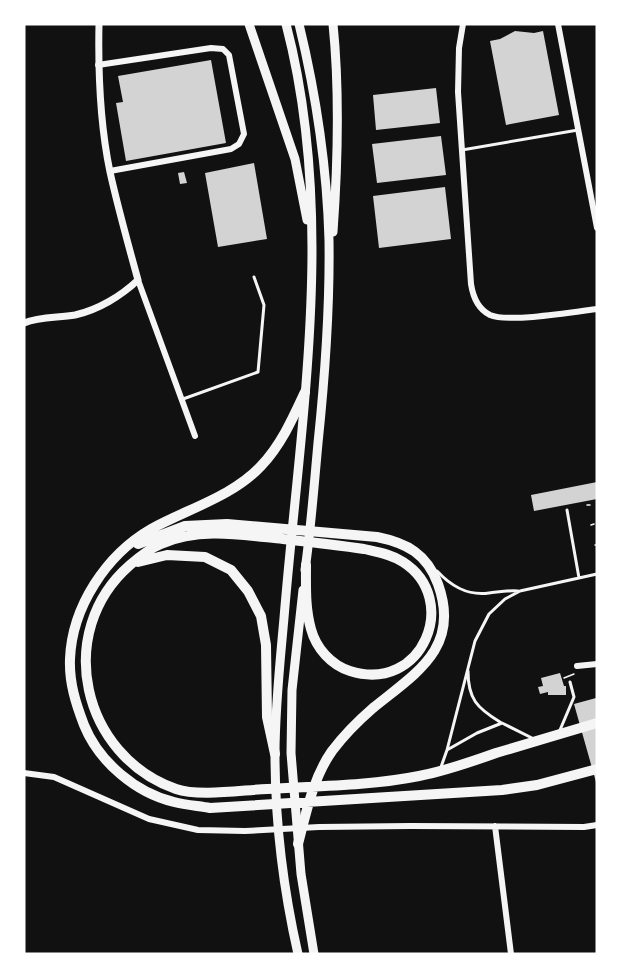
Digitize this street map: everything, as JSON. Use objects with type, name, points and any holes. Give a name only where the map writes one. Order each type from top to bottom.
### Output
[{"type":"highway","points":[[249,24],[295,159],[312,250]]},
{"type":"highway","points":[[286,24],[302,101],[309,165],[312,250],[305,392],[288,564],[275,754],[280,845],[290,918],[298,954]]},
{"type":"highway","points":[[299,24],[322,155],[329,237],[329,279]]},
{"type":"highway","points":[[314,954],[298,844],[291,753],[294,658],[312,510],[327,334],[338,137],[338,75],[333,24]]},
{"type":"highway","points":[[305,392],[291,423],[260,467],[237,485],[148,531],[109,565],[86,596],[75,625],[69,660],[73,698],[89,736],[109,764],[136,787],[173,802],[210,808],[502,790],[537,785],[597,769]]},
{"type":"highway","points":[[122,552],[154,536],[185,526],[227,524],[377,537],[393,540],[419,553],[436,580],[445,612],[444,628],[431,659],[420,671],[354,726],[330,754],[312,793],[298,844]]},
{"type":"highway","points":[[306,565],[306,605],[311,630],[317,644],[328,658],[342,668],[358,673],[375,674],[393,671],[407,663],[421,650],[428,636],[431,618],[429,598],[419,577],[404,562],[385,553],[224,532],[178,538],[160,544],[143,554],[116,578],[100,603],[90,630],[84,659],[88,693],[102,728],[122,754],[146,775],[178,790],[212,792],[386,782],[439,771],[597,723]]},
{"type":"highway","points":[[132,564],[166,555],[205,557],[231,570],[248,591],[261,616],[266,645],[267,717],[275,754]]},
{"type":"street","points":[[99,24],[102,118],[110,171],[138,280],[195,436]]},
{"type":"street","points":[[463,24],[458,69],[472,293],[481,308],[488,314],[507,318],[597,309]]},
{"type":"street","points":[[558,24],[597,228]]},
{"type":"street","points":[[99,65],[211,48],[223,49],[229,55],[244,134],[239,144],[231,149],[110,171]]},
{"type":"street","points":[[24,323],[34,319],[78,314],[99,307],[138,280]]},
{"type":"street","points":[[577,666],[597,664]]},
{"type":"street","points":[[24,773],[54,777],[149,819],[198,830],[245,831],[410,826],[584,827],[597,825]]},
{"type":"street","points":[[495,826],[511,954]]},
{"type":"lane","points":[[462,150],[578,130]]},
{"type":"lane","points":[[182,400],[258,372],[264,305],[254,277]]},
{"type":"lane","points":[[567,510],[579,578]]},
{"type":"lane","points":[[419,553],[441,576],[463,591],[474,594],[520,591],[597,574]]},
{"type":"lane","points":[[439,771],[447,750],[475,641],[485,620],[500,604],[520,591]]},
{"type":"lane","points":[[468,664],[468,682],[476,704],[481,710],[537,741]]},
{"type":"lane","points":[[557,735],[573,701],[570,682]]},
{"type":"lane","points":[[447,750],[489,727],[502,723]]},
{"type":"building","points":[[515,31],[534,33],[543,31],[559,115],[506,125],[490,41],[500,39]]},
{"type":"building","points":[[211,60],[226,143],[126,161],[116,103],[123,102],[118,76]]},
{"type":"building","points":[[436,88],[440,123],[376,130],[373,95]]},
{"type":"building","points":[[441,136],[446,175],[377,183],[372,144]]},
{"type":"building","points":[[254,163],[267,239],[218,247],[205,173]]},
{"type":"building","points":[[184,172],[187,183],[180,184],[178,173]]},
{"type":"building","points":[[445,187],[451,239],[379,248],[373,196]]},
{"type":"building","points":[[597,482],[597,499],[534,511],[531,495]]},
{"type":"building","points":[[560,673],[564,686],[566,686],[566,695],[548,695],[548,692],[540,694],[538,687],[543,686],[541,678]]},
{"type":"building","points":[[596,698],[597,700],[596,782],[574,704]]}]
